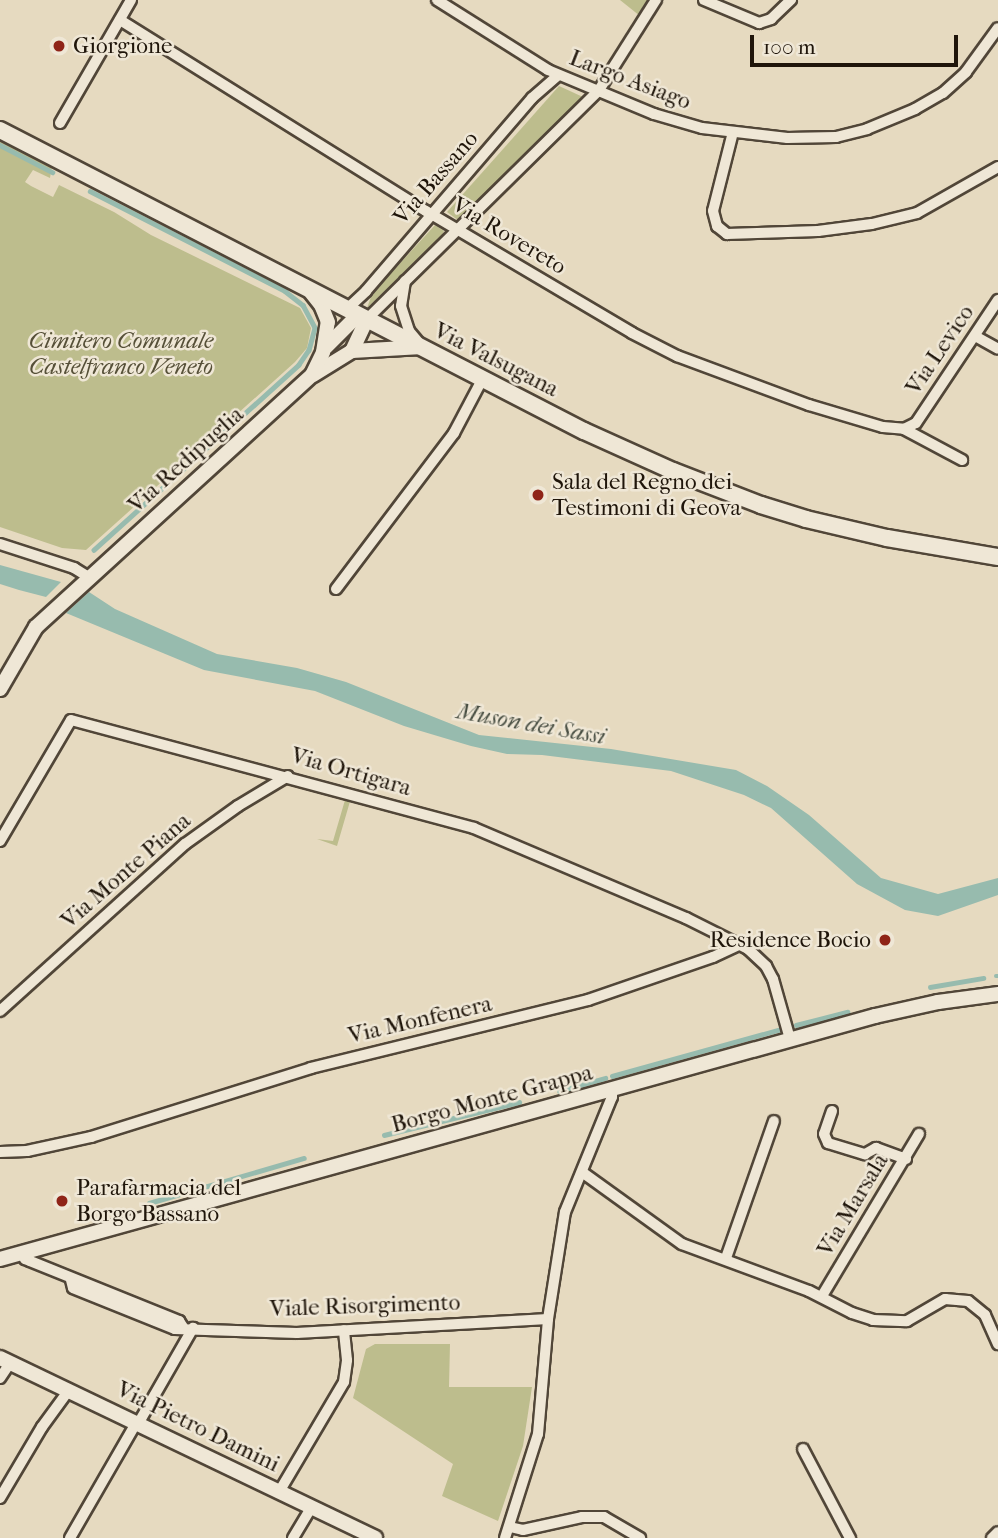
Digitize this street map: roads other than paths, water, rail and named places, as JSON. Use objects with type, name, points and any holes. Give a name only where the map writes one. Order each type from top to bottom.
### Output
[{"type":"main road","name":"Via Valsugana","points":[[0,130],[584,431],[761,505],[861,532],[998,557]]},
{"type":"street","points":[[60,123],[131,0]]},
{"type":"street","name":"Largo Asiago","points":[[437,0],[558,75],[688,125],[733,132],[821,138],[867,130],[943,93],[966,72],[998,27]]},
{"type":"street","points":[[352,351],[357,314],[405,281],[459,231],[599,90],[656,0]]},
{"type":"street","points":[[704,0],[760,23],[771,19],[791,0]]},
{"type":"street","name":"Via Rovereto","points":[[120,20],[432,215],[632,333],[677,356],[809,405],[883,427],[904,429],[962,460]]},
{"type":"street","name":"Via Bassano","points":[[357,314],[432,215],[532,98],[558,75]]},
{"type":"street","points":[[733,132],[713,211],[717,226],[727,234],[818,231],[906,216],[917,213],[998,167]]},
{"type":"street","points":[[405,281],[401,306],[403,317],[422,347]]},
{"type":"street","name":"Via Redipuglia","points":[[308,289],[321,304],[328,322],[324,349],[312,375]]},
{"type":"street","name":"Via Levico","points":[[904,429],[916,423],[998,300]]},
{"type":"street","name":"Via Redipuglia","points":[[324,349],[357,314]]},
{"type":"street","points":[[975,336],[998,349]]},
{"type":"street","name":"Via Redipuglia","points":[[0,690],[29,636],[52,612],[312,375],[352,351],[422,347]]},
{"type":"street","points":[[336,589],[454,433],[483,379]]},
{"type":"street","points":[[0,544],[74,568],[86,581]]},
{"type":"street","name":"Via Ortigara","points":[[0,841],[71,720],[474,828],[686,918],[739,945]]},
{"type":"street","name":"Via Monte Piana","points":[[0,1011],[185,844],[238,806],[288,776]]},
{"type":"street","points":[[739,945],[758,957],[770,972],[790,1039]]},
{"type":"street","name":"Via Monfenera","points":[[0,1152],[27,1151],[91,1137],[310,1068],[587,1000],[713,957],[739,945]]},
{"type":"street","name":"Borgo Monte Grappa","points":[[0,1259],[790,1039],[911,1007],[998,994]]},
{"type":"street","points":[[612,1089],[612,1097],[565,1212],[548,1319],[538,1434],[507,1533],[582,1517],[604,1517],[640,1538]]},
{"type":"street","points":[[832,1111],[824,1134],[828,1143],[865,1154],[876,1148],[906,1159]]},
{"type":"street","points":[[726,1258],[774,1121]]},
{"type":"street","name":"Via Marsala","points":[[822,1296],[919,1134]]},
{"type":"street","points":[[582,1172],[682,1244],[726,1258],[822,1296],[852,1313],[873,1320],[899,1322],[945,1299],[968,1301],[985,1315],[998,1344]]},
{"type":"street","name":"Viale Risorgimento","points":[[24,1253],[25,1259],[71,1280],[78,1279],[106,1290],[179,1321],[188,1328],[297,1333],[548,1319]]},
{"type":"street","points":[[70,1538],[188,1328]]},
{"type":"street","points":[[279,1492],[344,1382],[347,1360],[344,1331]]},
{"type":"street","points":[[0,1378],[5,1361]]},
{"type":"street","name":"Via Pietro Damini","points":[[5,1361],[375,1538]]},
{"type":"street","points":[[0,1499],[42,1427],[69,1390]]},
{"type":"street","points":[[803,1449],[850,1538]]},
{"type":"street","points":[[293,1538],[311,1508]]},
{"type":"street","points":[[992,1538],[998,1532]]},
{"type":"water","points":[[0,565],[61,582],[46,597],[19,590],[0,584]]},
{"type":"water","points":[[89,592],[115,609],[217,654],[297,668],[346,682],[479,735],[611,749],[736,770],[767,786],[809,815],[881,878],[938,894],[998,878],[998,895],[938,916],[905,910],[857,884],[771,808],[744,795],[671,771],[542,755],[507,754],[471,746],[404,726],[315,691],[204,670],[66,613]]},
{"type":"waterway","points":[[0,145],[52,172]]},
{"type":"waterway","points":[[90,191],[285,291],[303,305],[315,328],[309,350],[299,365],[94,550]]},
{"type":"waterway","points":[[930,987],[983,978]]},
{"type":"waterway","points":[[796,1025],[847,1012]]},
{"type":"waterway","points":[[612,1076],[778,1030]]},
{"type":"waterway","points":[[559,1091],[605,1078]]},
{"type":"waterway","points":[[384,1135],[519,1102]]},
{"type":"waterway","points":[[149,1203],[304,1158]]},
{"type":"place","name":"Giorgione","points":[[59,46]]},
{"type":"place","name":"Sala del Regno dei Testimoni di Geova","points":[[538,495]]},
{"type":"place","name":"Residence Bocio","points":[[885,940]]},
{"type":"place","name":"Parafarmacia del Borgo Bassano","points":[[62,1201]]},
{"type":"park label","name":"Cimitero Comunale Castelfranco Veneto","points":[[121,354]]},
{"type":"water label","name":"Muson dei Sassi","points":[[531,724]]}]
